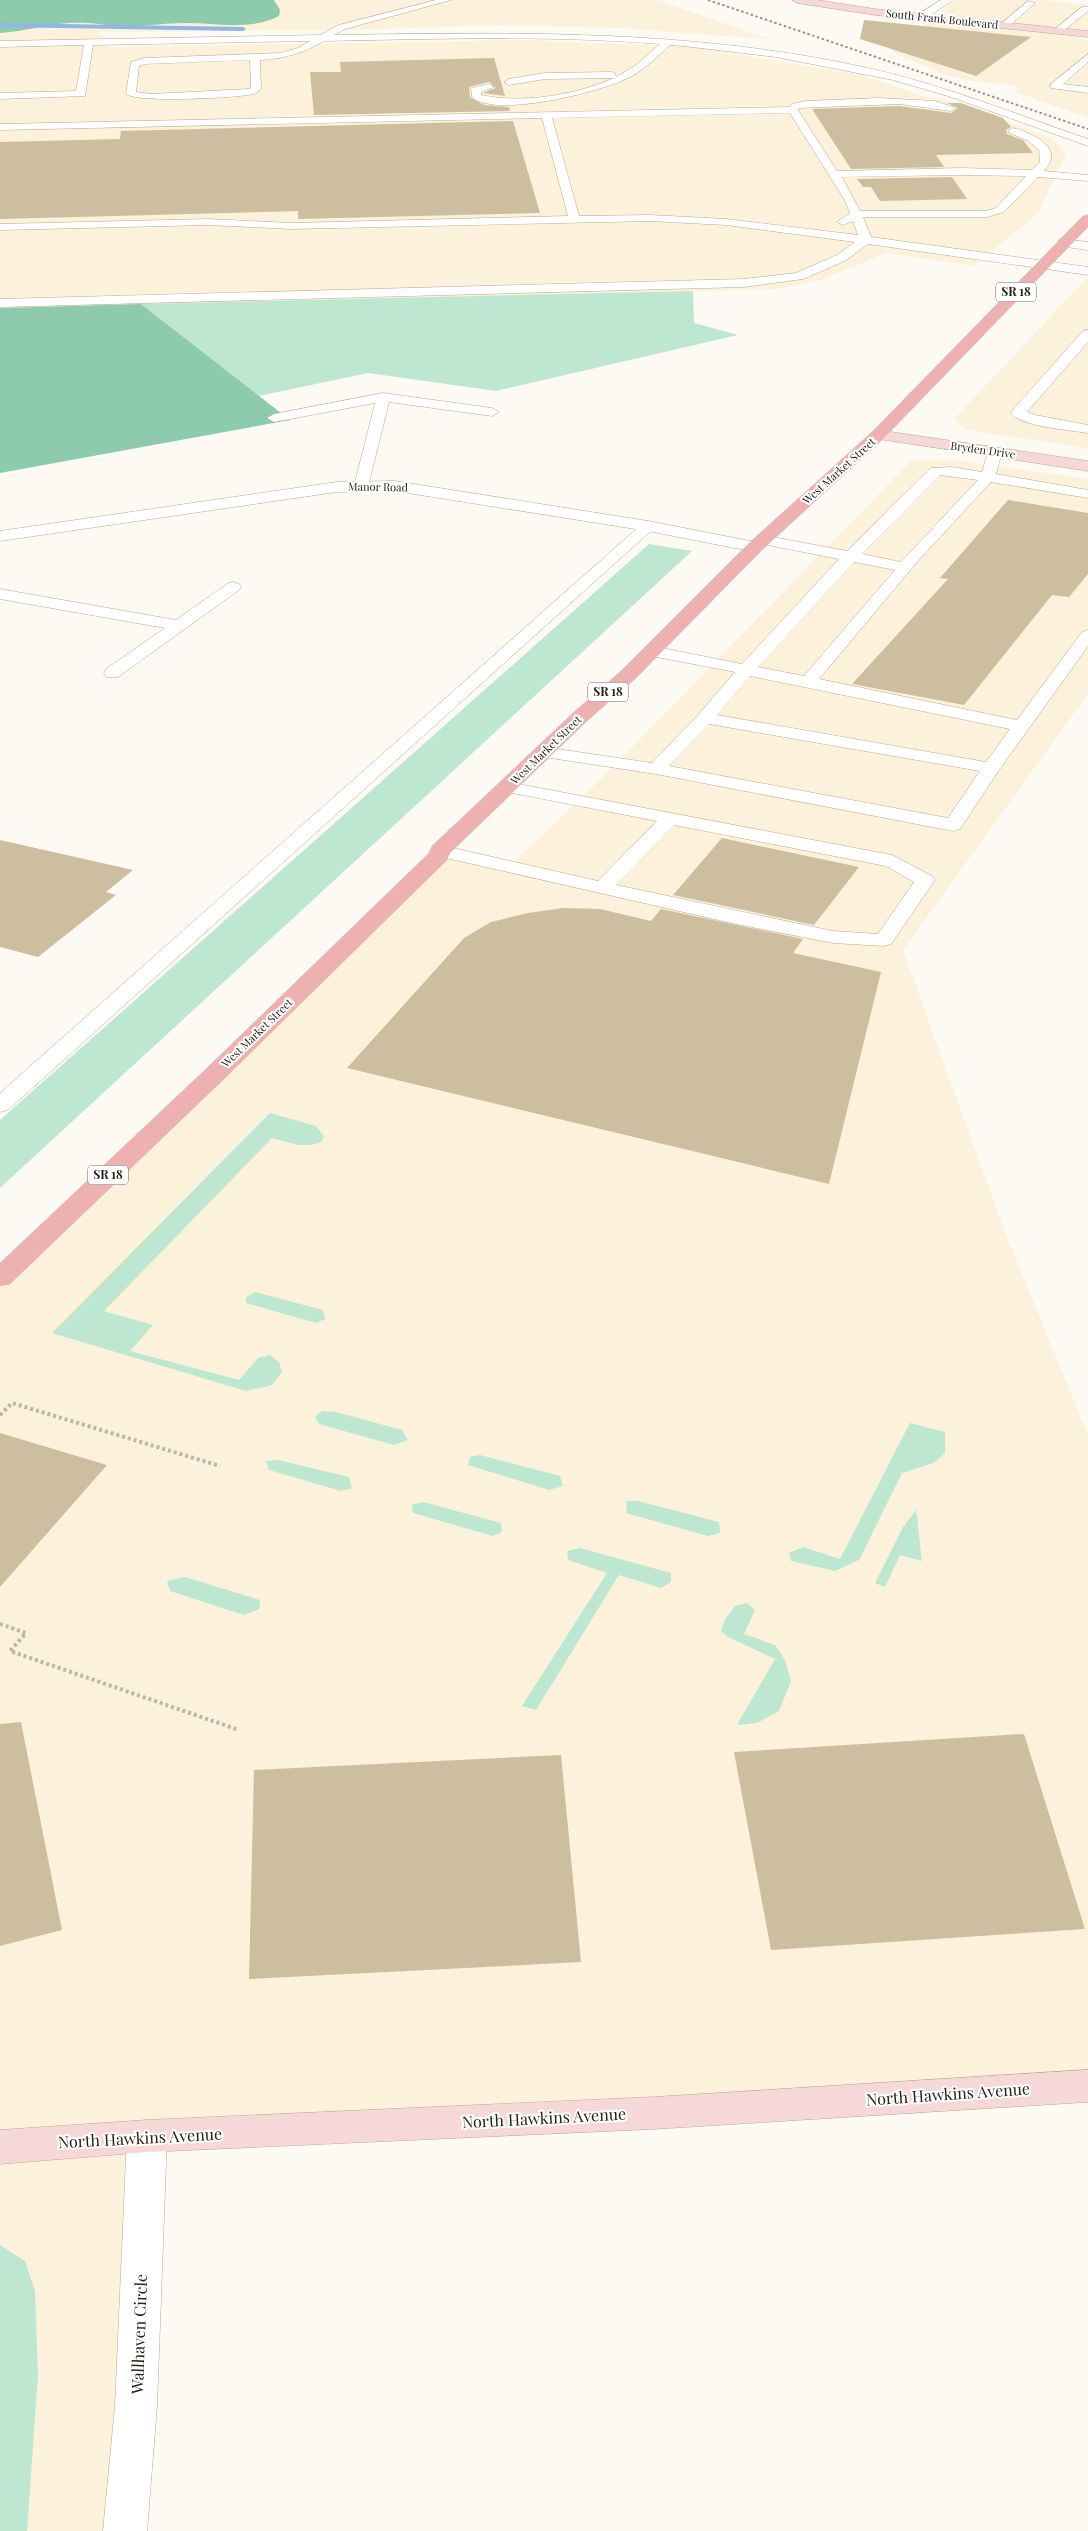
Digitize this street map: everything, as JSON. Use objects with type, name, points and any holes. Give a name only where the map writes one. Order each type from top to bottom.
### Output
[{"type":"main road","name":"West Market Street","points":[[0,1278],[230,1060],[439,855],[440,851],[652,651],[759,543],[878,435],[1041,265],[1088,219]]},
{"type":"street","name":"South Frank Boulevard","points":[[797,0],[835,8],[1088,34]]},
{"type":"street","points":[[921,17],[948,0]]},
{"type":"street","name":"Bryden Drive","points":[[878,435],[1088,466]]},
{"type":"street","name":"Manor Road","points":[[0,536],[337,487],[395,486],[759,543]]},
{"type":"street","name":"North Hawkins Avenue","points":[[0,2147],[147,2136],[654,2113],[1088,2086]]},
{"type":"street","name":"Wallhaven Circle","points":[[126,2531],[136,2406],[147,2136]]},
{"type":"lane","points":[[255,57],[256,89],[237,94],[190,91],[152,97],[131,94],[134,64],[158,59],[192,63],[255,57],[280,56],[301,50],[342,28],[364,20],[447,0]]},
{"type":"lane","points":[[1004,25],[1031,3]]},
{"type":"lane","points":[[1058,31],[1085,9]]},
{"type":"lane","points":[[0,44],[550,35],[670,41],[776,53],[870,71],[930,88],[1088,143]]},
{"type":"lane","points":[[489,87],[475,90],[477,97],[486,100],[521,100],[592,90],[629,74],[670,41]]},
{"type":"lane","points":[[0,96],[81,94],[88,43]]},
{"type":"lane","points":[[1088,58],[1055,86],[1088,90]]},
{"type":"lane","points":[[509,82],[544,76],[629,74]]},
{"type":"lane","points":[[1066,77],[1088,79]]},
{"type":"lane","points":[[0,127],[793,110],[796,106],[806,104],[907,102],[939,104],[965,114]]},
{"type":"lane","points":[[793,110],[850,199],[866,240]]},
{"type":"lane","points":[[546,116],[574,219]]},
{"type":"lane","points":[[784,230],[842,222],[856,214],[987,214],[1000,210],[1045,163],[1046,157],[1041,144],[1025,135],[1000,126]]},
{"type":"lane","points":[[834,174],[989,171],[1088,178]]},
{"type":"lane","points":[[0,227],[208,222],[284,226],[574,219],[692,219],[866,240],[1088,271]]},
{"type":"lane","points":[[0,302],[744,283],[799,276],[841,258],[866,240]]},
{"type":"lane","points":[[1063,243],[1088,246]]},
{"type":"lane","points":[[1088,334],[1018,412],[1031,419],[1088,429]]},
{"type":"lane","points":[[274,418],[383,397],[492,412]]},
{"type":"lane","points":[[361,486],[383,397]]},
{"type":"lane","points":[[808,682],[905,567],[988,477],[995,452]]},
{"type":"lane","points":[[656,769],[705,718],[745,670],[849,556],[936,471],[951,470],[1088,494]]},
{"type":"lane","points":[[0,1105],[648,526]]},
{"type":"lane","points":[[759,543],[849,556],[905,567]]},
{"type":"lane","points":[[112,673],[233,588]]},
{"type":"lane","points":[[0,594],[178,625]]},
{"type":"lane","points":[[544,752],[656,769],[954,825],[991,768],[1088,635]]},
{"type":"lane","points":[[652,651],[1021,726]]},
{"type":"lane","points":[[705,718],[991,768]]},
{"type":"lane","points":[[440,851],[736,918],[833,937],[884,940],[925,880],[892,861],[508,787]]},
{"type":"lane","points":[[602,888],[670,818]]},
{"type":"path","points":[[0,1415],[12,1403],[220,1466]]},
{"type":"path","points":[[0,1624],[26,1633],[10,1651],[239,1730]]},
{"type":"shaded area","points":[[0,0],[658,0],[769,39],[618,28],[499,25],[356,30],[99,32],[109,47],[526,40],[692,47],[862,75],[923,96],[945,100],[1052,138],[1066,154],[1038,213],[974,266],[886,253],[819,281],[775,289],[0,308]]},
{"type":"shaded area","points":[[955,0],[1043,0],[1088,5],[1088,35],[1076,38],[1088,40],[1088,118],[1015,92],[1019,86],[971,81],[946,75],[892,52]]},
{"type":"shaded area","points":[[1088,277],[1088,448],[966,430],[954,419]]},
{"type":"shaded area","points":[[946,459],[1088,479],[1088,694],[903,950],[1006,1235],[1088,1435],[1088,2085],[147,2136],[125,2531],[0,2531],[0,1278],[439,855],[506,870],[607,773],[911,461]]},
{"type":"green space","points":[[0,0],[274,0],[280,10],[279,16],[268,21],[245,25],[178,23],[125,27],[76,23],[0,33]]},
{"type":"green space","points":[[693,291],[694,323],[738,335],[496,391],[368,373],[259,396],[141,304]]},
{"type":"green space","points":[[141,304],[290,420],[0,473],[0,308]]},
{"type":"green space","points":[[649,544],[692,551],[0,1188],[0,1120]]},
{"type":"green space","points":[[270,1113],[316,1126],[324,1136],[321,1142],[311,1145],[298,1145],[272,1138],[104,1311],[153,1325],[130,1351],[239,1380],[258,1358],[270,1355],[279,1362],[282,1372],[272,1385],[246,1391],[52,1333]]},
{"type":"green space","points":[[255,1292],[323,1310],[325,1319],[316,1323],[246,1303],[246,1297]]},
{"type":"green space","points":[[322,1411],[336,1412],[402,1430],[408,1440],[394,1445],[319,1424],[315,1417]]},
{"type":"green space","points":[[910,1423],[945,1432],[945,1453],[934,1463],[902,1473],[859,1560],[835,1571],[791,1561],[789,1553],[803,1547],[840,1559]]},
{"type":"green space","points":[[480,1455],[560,1476],[563,1486],[549,1490],[468,1465],[470,1457]]},
{"type":"green space","points":[[278,1460],[349,1477],[352,1488],[341,1491],[269,1470],[266,1461]]},
{"type":"green space","points":[[627,1501],[638,1501],[719,1522],[720,1533],[708,1536],[626,1513]]},
{"type":"green space","points":[[423,1502],[501,1523],[502,1532],[493,1536],[413,1513],[412,1505]]},
{"type":"green space","points":[[916,1510],[922,1561],[900,1555],[885,1587],[875,1583],[903,1527]]},
{"type":"green space","points":[[580,1548],[671,1573],[671,1582],[661,1588],[619,1575],[536,1710],[522,1706],[607,1573],[568,1560],[567,1551]]},
{"type":"green space","points":[[185,1577],[260,1600],[259,1609],[244,1615],[170,1591],[167,1581]]},
{"type":"green space","points":[[747,1603],[755,1610],[744,1634],[775,1645],[785,1660],[791,1681],[779,1711],[757,1723],[737,1725],[775,1659],[728,1637],[721,1631],[725,1619],[735,1606]]},
{"type":"green space","points":[[0,2245],[25,2261],[35,2291],[38,2375],[27,2531],[0,2531]]},
{"type":"building","points":[[864,20],[1031,37],[976,76],[860,39]]},
{"type":"building","points":[[494,58],[505,96],[483,93],[496,88],[489,82],[469,87],[470,97],[484,105],[509,107],[510,111],[314,115],[310,72],[341,72],[340,62]]},
{"type":"building","points":[[947,103],[961,103],[1003,118],[1011,127],[1006,130],[1007,134],[1023,140],[1033,153],[936,155],[944,167],[851,169],[812,109],[899,106],[951,113],[958,108]]},
{"type":"building","points":[[513,121],[540,213],[298,219],[298,211],[0,219],[0,142],[120,139],[121,131]]},
{"type":"building","points":[[952,177],[967,199],[880,201],[871,187],[863,187],[857,179]]},
{"type":"building","points":[[1008,500],[1088,513],[1088,574],[1069,597],[1052,595],[964,705],[852,684],[948,579],[940,578]]},
{"type":"building","points":[[722,838],[859,867],[814,925],[673,895]]},
{"type":"building","points":[[0,840],[133,870],[106,892],[116,895],[38,957],[0,947]]},
{"type":"building","points":[[563,908],[600,909],[651,921],[661,909],[803,939],[793,953],[881,972],[829,1184],[347,1068],[464,938],[491,922],[528,913]]},
{"type":"building","points":[[0,1433],[107,1465],[0,1587]]},
{"type":"building","points":[[21,1722],[62,1930],[0,1946],[0,1724]]},
{"type":"building","points":[[1024,1734],[1085,1929],[771,1950],[734,1752]]},
{"type":"building","points":[[561,1755],[581,1962],[249,1979],[254,1770]]},
{"type":"waterway","points":[[0,25],[243,29]]},
{"type":"railway","points":[[708,0],[1088,129]]}]
